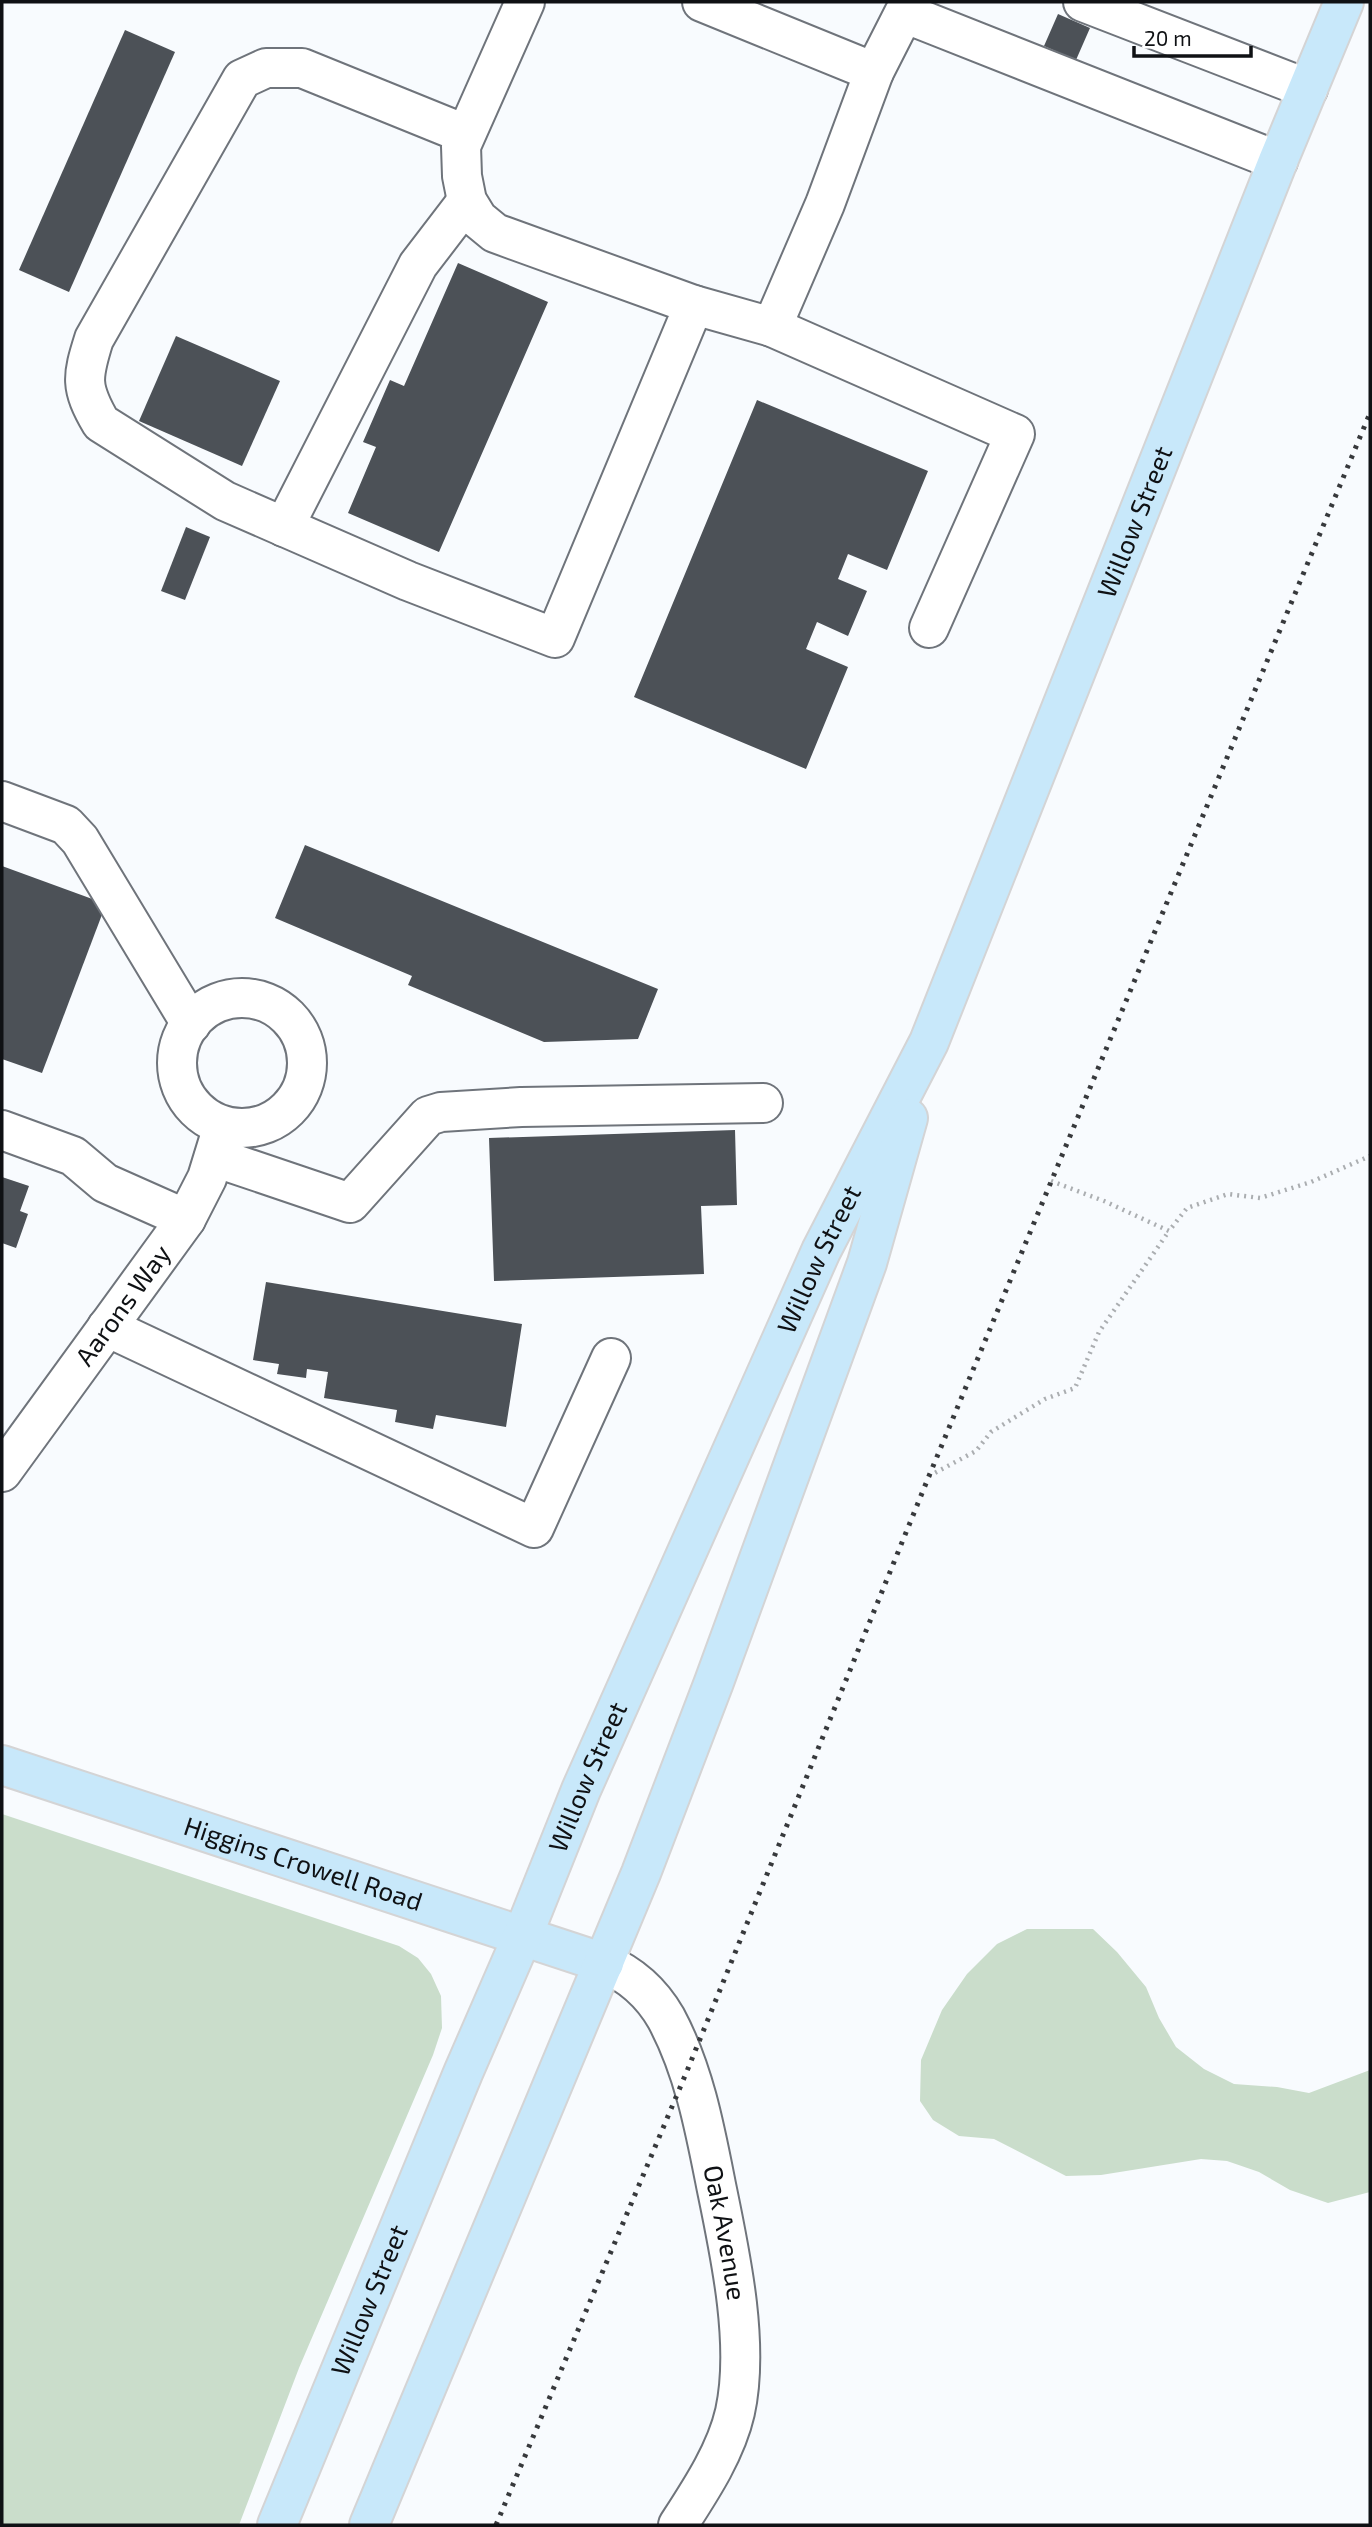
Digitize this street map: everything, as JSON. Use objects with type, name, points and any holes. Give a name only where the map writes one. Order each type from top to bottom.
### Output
[{"type":"main road","name":"Willow Street","points":[[277,2525],[581,1790],[821,1251],[929,1042],[1278,161],[1344,2]]},
{"type":"main road","name":"Willow Street","points":[[369,2525],[641,1873],[704,1707],[867,1263],[929,1042]]},
{"type":"main road","name":"Higgins Crowell Road","points":[[2,1765],[604,1963]]},
{"type":"street","points":[[525,2],[461,146],[462,176],[467,201],[478,219],[495,233],[694,305],[772,327],[1015,434],[929,628]]},
{"type":"street","points":[[702,2],[874,72]]},
{"type":"street","points":[[1083,2],[1308,89]]},
{"type":"street","points":[[772,327],[824,204],[874,72],[906,7],[1278,161]]},
{"type":"street","points":[[465,134],[302,68],[266,68],[242,79],[94,339],[83,376],[91,407],[101,423],[225,501],[408,581],[555,638],[694,305]]},
{"type":"street","points":[[284,527],[418,265],[467,201]]},
{"type":"street","points":[[2,801],[66,825],[80,840],[191,1024]]},
{"type":"street","points":[[219,1142],[244,1129],[265,1125],[283,1115],[297,1099],[305,1080],[307,1059],[303,1039],[292,1021],[276,1007],[256,999],[233,999],[212,1005],[191,1024],[182,1037],[177,1058],[178,1080],[188,1100],[204,1116],[219,1142],[350,1203],[428,1116],[441,1112],[521,1107],[763,1103]]},
{"type":"street","points":[[2,1130],[73,1156],[105,1183],[186,1219]]},
{"type":"street","name":"Aarons Way","points":[[2,1472],[186,1219],[200,1194],[219,1142]]},
{"type":"street","points":[[107,1328],[534,1528],[611,1358]]},
{"type":"street","name":"Oak Avenue","points":[[604,1963],[635,1980],[643,1988],[664,2016],[676,2040],[696,2095],[705,2131],[734,2283],[740,2365],[735,2413],[709,2473],[678,2525]]},
{"type":"path","points":[[929,1476],[976,1451],[991,1432],[1045,1399],[1075,1388],[1099,1332],[1187,1208],[1228,1194],[1260,1198],[1311,1182],[1370,1156]]},
{"type":"path","points":[[1051,1181],[1104,1201],[1169,1231]]},
{"type":"green space","points":[[2,1814],[399,1946],[418,1958],[431,1974],[441,1996],[442,2028],[433,2055],[299,2368],[239,2525],[2,2525]]},
{"type":"green space","points":[[1027,1929],[1093,1929],[1117,1952],[1146,1987],[1159,2018],[1176,2047],[1204,2069],[1234,2084],[1277,2087],[1309,2093],[1370,2070],[1370,2192],[1328,2203],[1290,2190],[1259,2172],[1227,2161],[1201,2159],[1101,2175],[1066,2176],[994,2139],[959,2136],[933,2120],[920,2101],[921,2060],[942,2010],[967,1974],[997,1944]]},
{"type":"building","points":[[1058,14],[1090,28],[1076,60],[1044,46]]},
{"type":"building","points":[[125,30],[175,52],[69,292],[19,270]]},
{"type":"building","points":[[458,263],[548,302],[439,552],[348,513],[376,447],[363,442],[390,380],[404,386]]},
{"type":"building","points":[[176,336],[280,381],[242,466],[139,421]]},
{"type":"building","points":[[757,400],[928,471],[887,570],[848,554],[838,579],[867,591],[848,636],[817,622],[806,649],[848,667],[806,769],[634,697]]},
{"type":"building","points":[[186,527],[210,537],[185,600],[161,591]]},
{"type":"building","points":[[305,845],[658,989],[638,1039],[544,1042],[408,985],[412,976],[275,918]]},
{"type":"building","points":[[2,866],[106,904],[42,1073],[2,1059]]},
{"type":"building","points":[[735,1130],[737,1205],[701,1206],[704,1274],[494,1281],[489,1138]]},
{"type":"building","points":[[2,1177],[29,1186],[20,1211],[28,1214],[16,1248],[2,1243]]},
{"type":"building","points":[[266,1282],[522,1324],[506,1427],[436,1415],[433,1429],[395,1422],[397,1410],[324,1398],[328,1372],[307,1369],[306,1378],[277,1374],[279,1364],[253,1360]]},
{"type":"railway","points":[[496,2525],[687,2071],[929,1476],[1370,413]]}]
